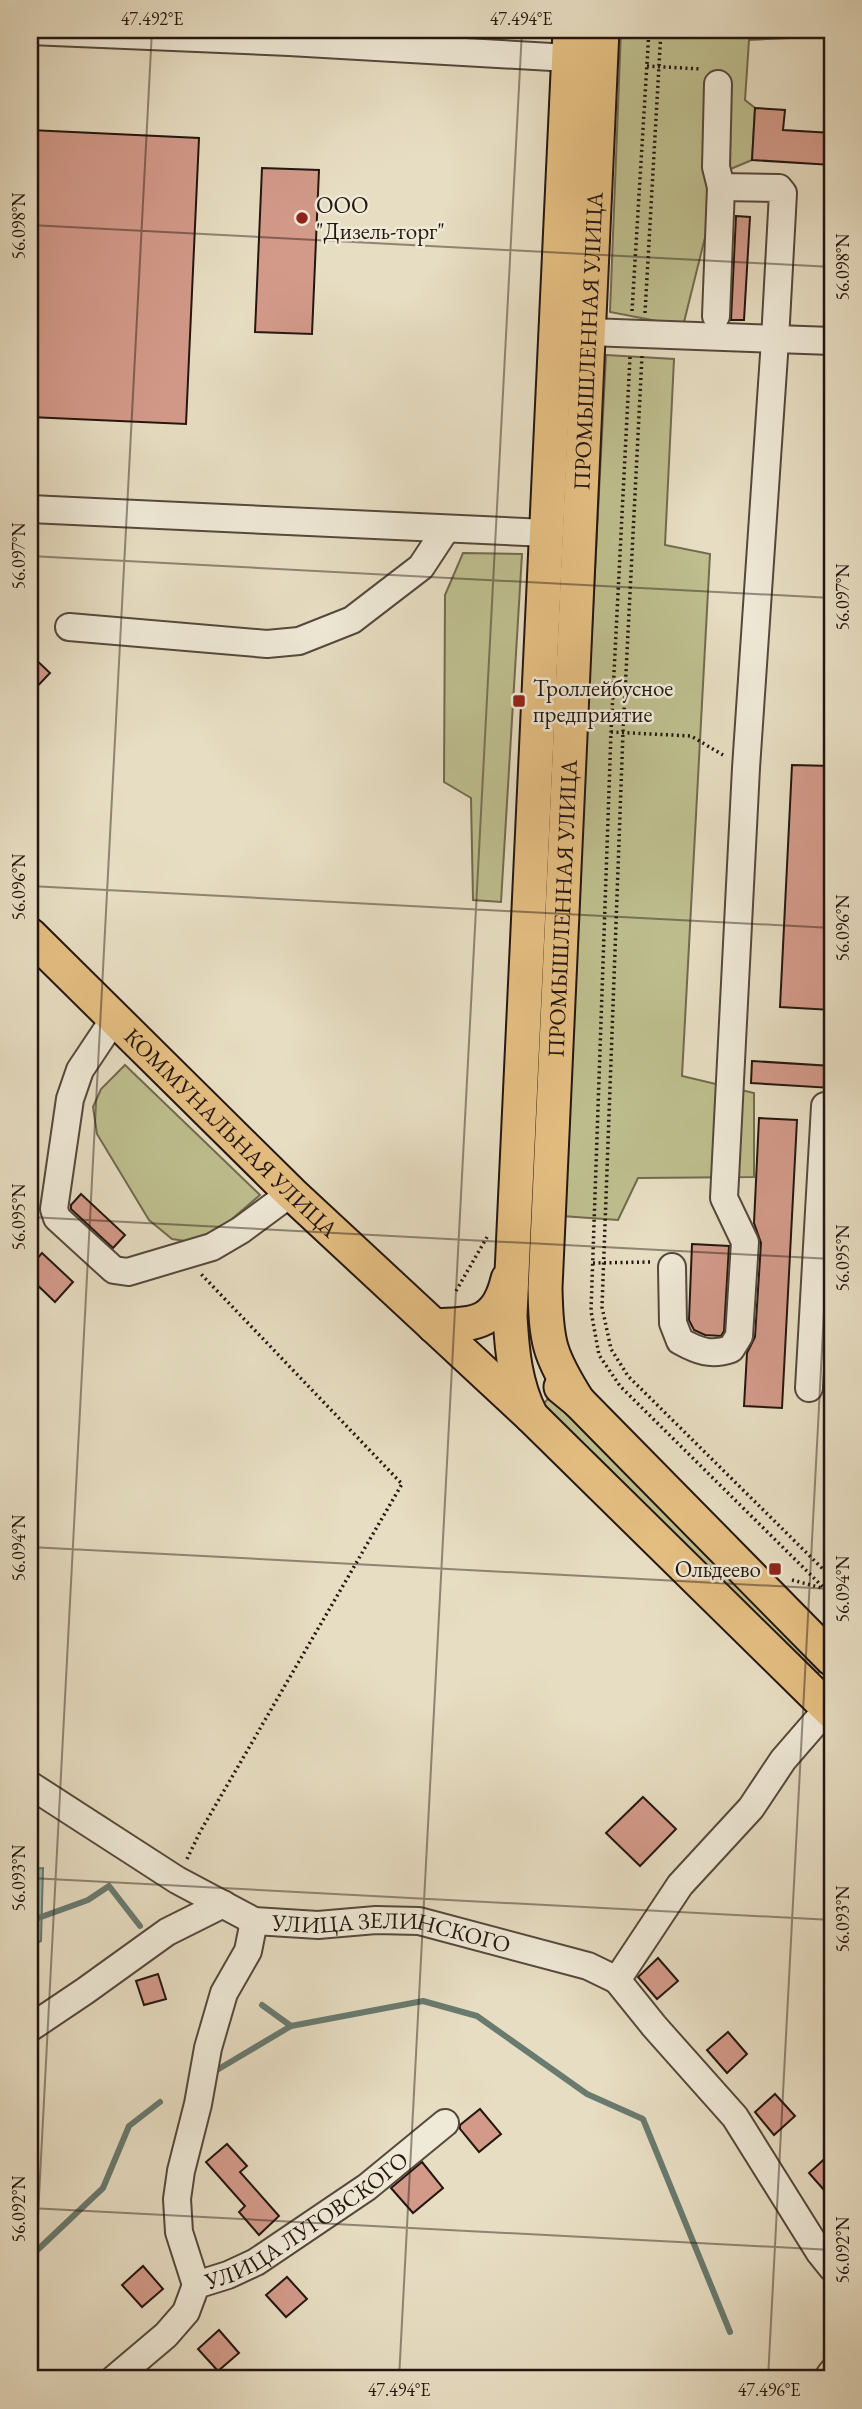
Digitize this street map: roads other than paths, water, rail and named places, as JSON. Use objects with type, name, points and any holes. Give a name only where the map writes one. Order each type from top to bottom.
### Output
[{"type":"main road","name":"ПРОМЫШЛЕННАЯ УЛИЦА","points":[[578,1401],[560,1373],[551,1352],[546,1330],[545,1288],[563,534],[586,44]]},
{"type":"main road","name":"ПРОМЫШЛЕННАЯ УЛИЦА","points":[[531,1416],[523,1400],[512,1352],[512,1265],[563,534]]},
{"type":"main road","name":"КОММУНАЛЬНАЯ УЛИЦА","points":[[30,935],[292,1193],[434,1326]]},
{"type":"main road","name":"ПРОМЫШЛЕННАЯ УЛИЦА","points":[[434,1326],[473,1324],[486,1318],[502,1297],[512,1265]]},
{"type":"main road","name":"ПРОМЫШЛЕННАЯ УЛИЦА","points":[[434,1326],[512,1352],[545,1373],[578,1401],[832,1659]]},
{"type":"main road","name":"ПРОМЫШЛЕННАЯ УЛИЦА","points":[[434,1326],[531,1416],[831,1708]]},
{"type":"main road","points":[[512,1352],[523,1353],[533,1349],[546,1330]]},
{"type":"street","points":[[30,31],[289,42],[586,44]]},
{"type":"street","points":[[708,76],[716,167],[721,187],[716,316]]},
{"type":"street","points":[[660,1264],[673,1323],[680,1341],[696,1350],[716,1354],[731,1349],[739,1336],[745,1242],[724,1198],[746,768],[783,193],[779,188],[721,187]]},
{"type":"street","points":[[572,332],[832,341]]},
{"type":"street","points":[[30,509],[563,534]]},
{"type":"street","points":[[69,627],[267,644],[299,641],[352,620],[421,567],[446,529]]},
{"type":"street","points":[[114,1019],[80,1070],[70,1098],[54,1209],[57,1218],[114,1270],[128,1272],[212,1247],[241,1230],[292,1193]]},
{"type":"street","points":[[809,1388],[825,1106],[832,1106]]},
{"type":"street","points":[[831,1708],[783,1760],[751,1808],[680,1885],[617,1980],[654,2026],[736,2117],[832,2268]]},
{"type":"street","name":"УЛИЦА ЗЕЛИНСКОГО","points":[[30,1785],[177,1880],[254,1921],[318,1925],[376,1920],[419,1921],[588,1966],[617,1980]]},
{"type":"street","points":[[30,2028],[167,1932],[223,1904]]},
{"type":"street","points":[[196,2285],[179,2232],[177,2199],[181,2171],[211,2037],[224,1993],[248,1951],[254,1921]]},
{"type":"street","name":"УЛИЦА ЛУГОВСКОГО","points":[[114,2379],[166,2335],[186,2312],[196,2285],[228,2275],[256,2262],[366,2187],[445,2123]]},
{"type":"street","points":[[827,2379],[832,2372]]},
{"type":"water","points":[[43,1868],[41,1941],[30,1946],[30,1869]]},
{"type":"waterway","points":[[30,1921],[88,1900],[109,1886],[140,1926]]},
{"type":"waterway","points":[[217,2070],[291,2026],[423,2001],[477,2016],[587,2094],[643,2119],[730,2332]]},
{"type":"waterway","points":[[262,2005],[291,2026]]},
{"type":"waterway","points":[[30,2257],[103,2188],[129,2126],[160,2102]]},
{"type":"place","name":"ООО \"Дизель-торг\"","points":[[302,218]]},
{"type":"place","name":"Троллейбусное предприятие","points":[[519,701]]},
{"type":"place","name":"Ольдеево","points":[[775,1569]]}]
